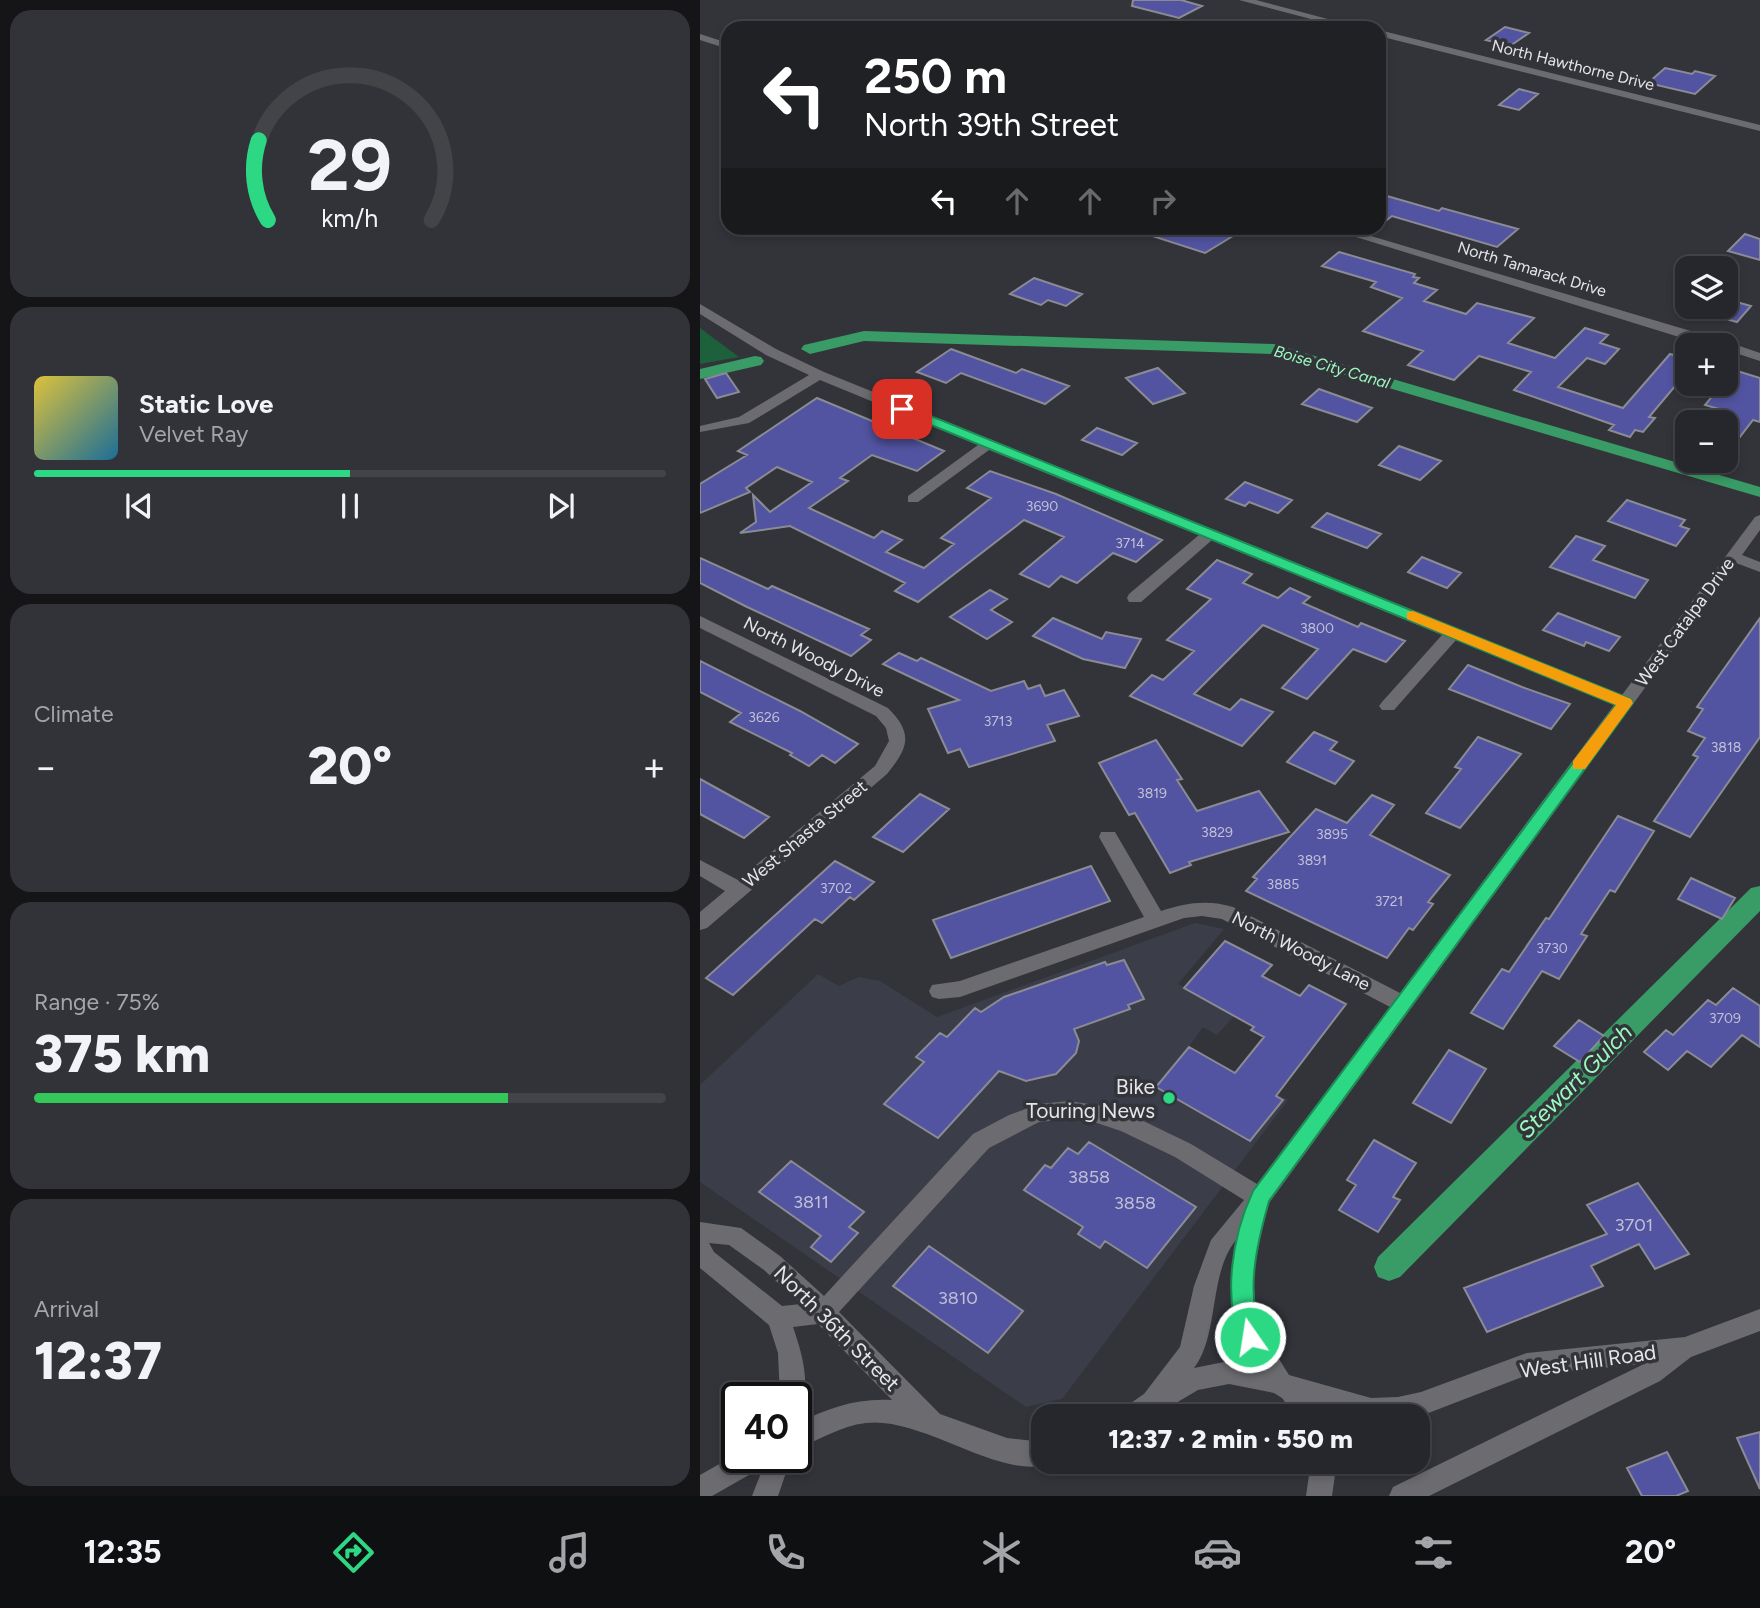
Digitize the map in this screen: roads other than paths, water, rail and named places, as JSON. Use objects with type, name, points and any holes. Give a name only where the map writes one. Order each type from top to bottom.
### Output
[{"type":"street","points":[[1244,0],[1329,21]]},
{"type":"street","name":"North Hawthorne Drive","points":[[1386,35],[1760,128]]},
{"type":"street","points":[[700,37],[721,44]]},
{"type":"street","name":"North Tamarack Drive","points":[[1356,235],[1680,333]]},
{"type":"street","points":[[700,308],[771,352],[819,375],[1625,703]]},
{"type":"street","points":[[1738,350],[1760,357]]},
{"type":"street","points":[[703,429],[744,420],[765,410],[819,375]]},
{"type":"street","points":[[914,499],[989,443]]},
{"type":"street","name":"West Catalpa Drive","points":[[1146,1404],[1191,1352],[1206,1286],[1222,1240],[1260,1198],[1760,520]]},
{"type":"street","points":[[1135,598],[1210,534]]},
{"type":"street","points":[[1733,557],[1760,567]]},
{"type":"street","name":"North Woody Drive","points":[[703,626],[882,712],[895,724],[899,737]]},
{"type":"street","points":[[1388,706],[1454,632]]},
{"type":"street","name":"West Shasta Street","points":[[700,923],[881,770],[895,754],[899,737]]},
{"type":"street","points":[[1108,837],[1156,920]]},
{"type":"street","points":[[700,867],[740,890]]},
{"type":"street","name":"North Woody Lane","points":[[939,991],[960,989],[1183,911],[1226,912],[1403,1004]]},
{"type":"street","points":[[778,1318],[824,1312],[981,1141],[1009,1124],[1041,1113],[1072,1112],[1111,1116],[1150,1134],[1260,1198]]},
{"type":"street","name":"West Catalpa Drive","points":[[1260,1198],[1245,1249],[1243,1315],[1250,1337],[1300,1404]]},
{"type":"street","name":"North 36th Street","points":[[700,1232],[733,1235],[782,1271],[824,1312],[859,1352],[930,1420]]},
{"type":"street","name":"North 36th Street","points":[[700,1248],[706,1259],[778,1318],[790,1353],[791,1382]]},
{"type":"street","name":"West Hill Road","points":[[1149,1404],[1193,1377],[1216,1371],[1257,1375],[1285,1386],[1371,1410],[1398,1409],[1421,1404],[1527,1364],[1685,1348],[1760,1321]]},
{"type":"street","name":"West Hill Road","points":[[1402,1496],[1651,1373],[1685,1348]]},
{"type":"street","points":[[812,1429],[845,1413],[867,1410],[903,1413],[930,1420],[986,1445],[1031,1453]]},
{"type":"street","points":[[700,1489],[728,1473]]},
{"type":"street","points":[[765,1496],[773,1473]]},
{"type":"street","points":[[1320,1496],[1323,1474]]},
{"type":"waterway","name":"Boise City Canal","points":[[810,349],[864,336],[1274,349],[1756,492]]},
{"type":"waterway","name":"Boise City Canal","points":[[700,374],[755,361]]},
{"type":"waterway","name":"Stewart Gulch","points":[[1389,1267],[1760,895]]},
{"type":"place","name":"Bike Touring News","points":[[1169,1098]]}]
